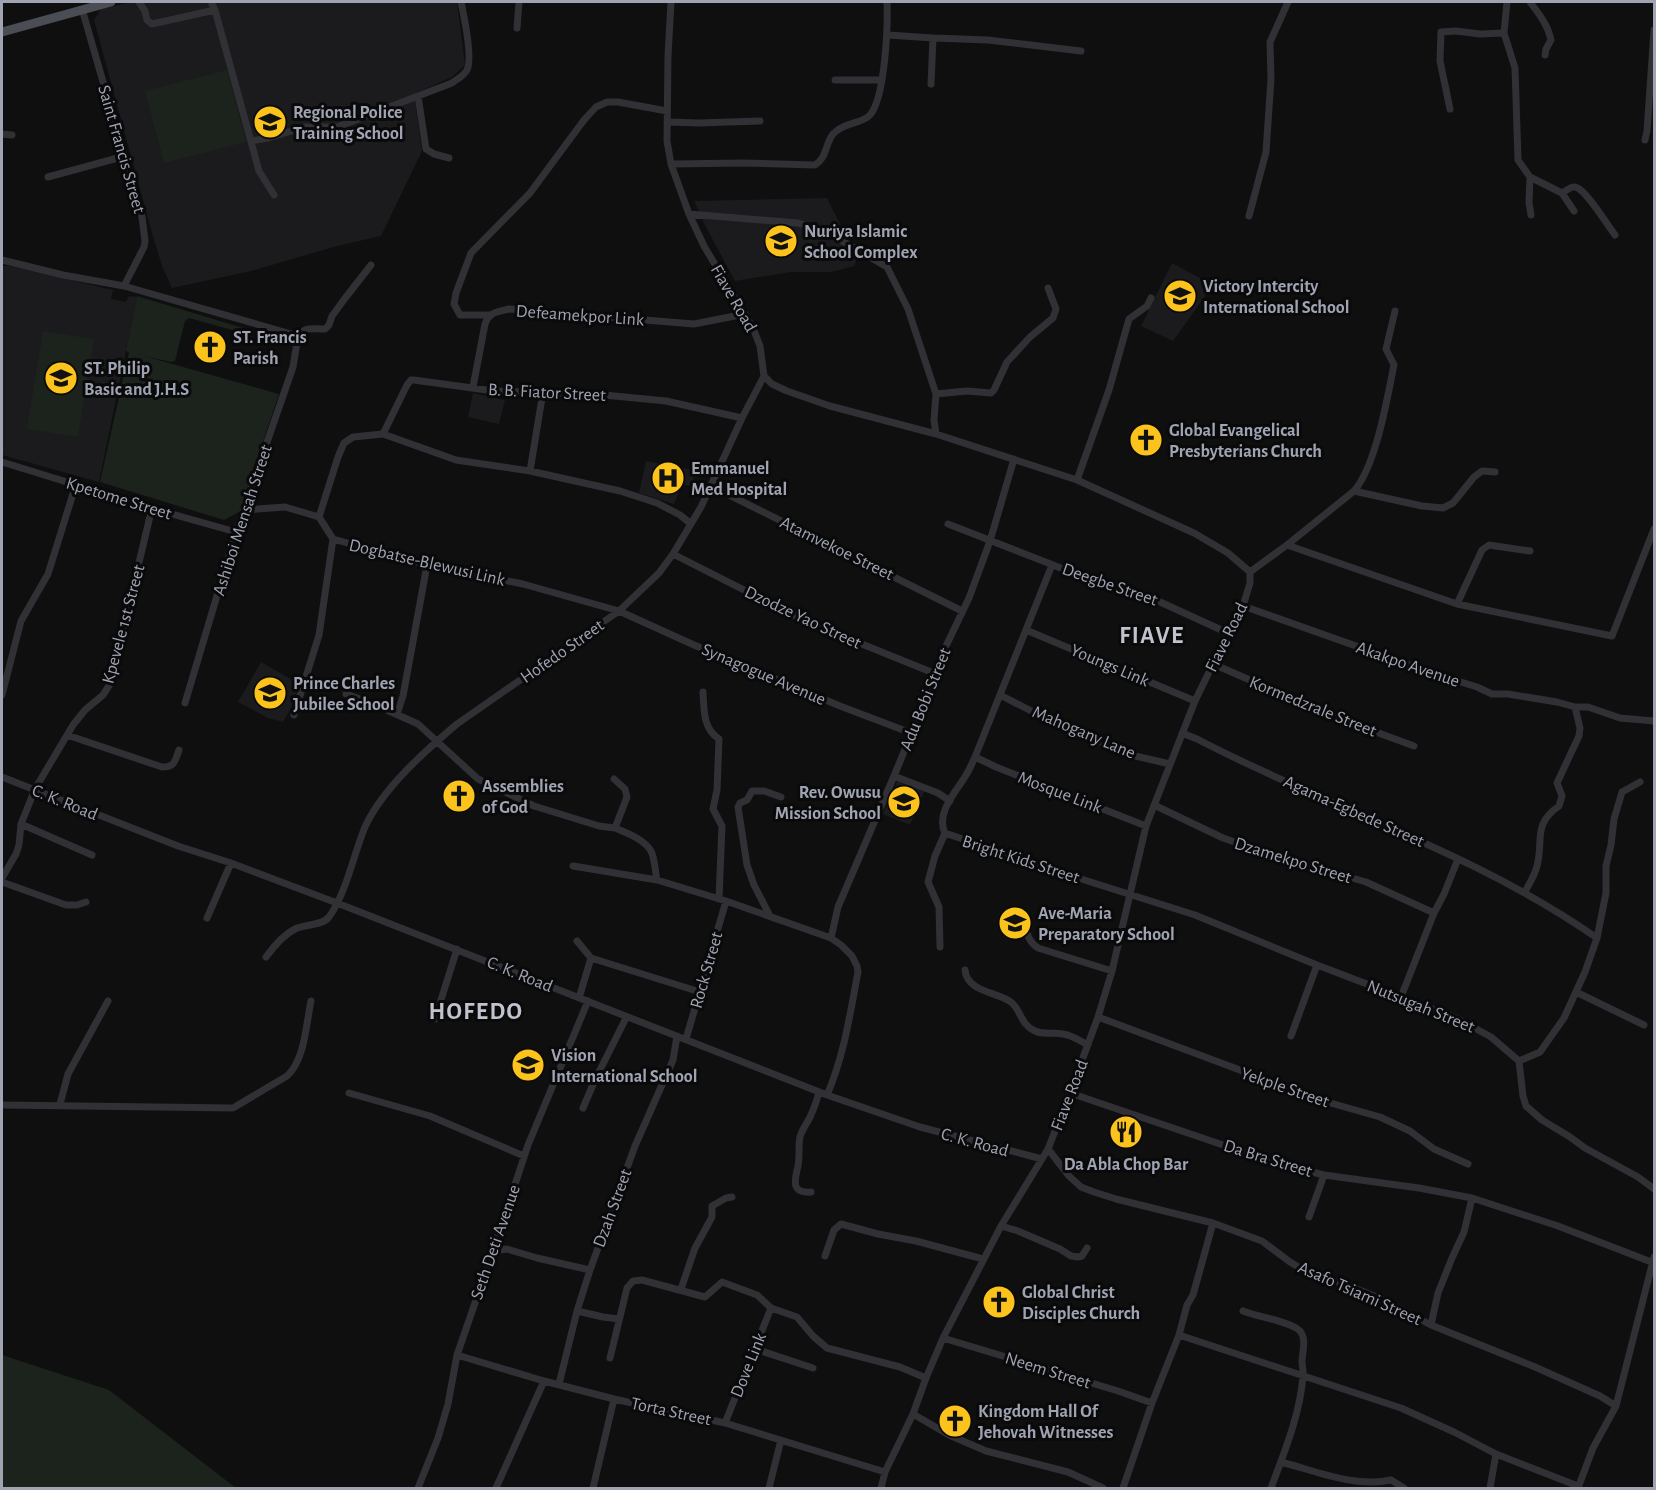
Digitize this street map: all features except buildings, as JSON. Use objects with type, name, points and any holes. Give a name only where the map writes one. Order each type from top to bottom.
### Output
[{"type":"main road","points":[[2,32],[111,2]]},
{"type":"street","points":[[139,2],[145,10],[147,20],[152,24],[215,10]]},
{"type":"street","points":[[211,2],[259,171],[274,195]]},
{"type":"street","points":[[251,141],[305,127],[337,126],[452,83],[466,72],[469,64],[461,2]]},
{"type":"street","points":[[517,28],[519,2]]},
{"type":"street","name":"Fiave Road","points":[[670,2],[667,141],[671,164],[689,214],[704,246],[753,328],[760,346],[764,376]]},
{"type":"street","points":[[671,164],[815,165],[820,162],[831,136],[838,129],[865,120],[875,109],[888,35],[887,2]]},
{"type":"street","points":[[1249,216],[1266,152],[1271,79],[1270,42],[1288,2]]},
{"type":"street","points":[[1507,2],[1504,33],[1515,68],[1518,160],[1530,177],[1563,193],[1574,211]]},
{"type":"street","points":[[1530,2],[1550,33],[1551,40],[1545,55]]},
{"type":"street","name":"Saint Francis Street","points":[[82,9],[142,217],[144,247],[124,286]]},
{"type":"street","points":[[1645,140],[1654,30]]},
{"type":"street","points":[[1450,109],[1440,61],[1441,32],[1504,33]]},
{"type":"street","points":[[888,35],[988,40],[1081,51]]},
{"type":"street","points":[[931,84],[933,39]]},
{"type":"street","points":[[836,80],[881,80]]},
{"type":"street","points":[[418,96],[426,149],[449,158]]},
{"type":"street","points":[[490,315],[460,315],[454,304],[471,253],[530,193],[584,120],[596,107],[607,102],[667,111]]},
{"type":"street","points":[[667,122],[760,121]]},
{"type":"street","points":[[2,134],[12,135]]},
{"type":"street","points":[[48,177],[124,156]]},
{"type":"street","points":[[1530,177],[1531,215]]},
{"type":"street","points":[[1563,193],[1573,186],[1578,187],[1615,235]]},
{"type":"street","points":[[689,214],[798,223],[825,231],[887,267],[908,309],[936,394],[934,420],[936,435]]},
{"type":"street","points":[[2,260],[63,275],[124,286],[298,336],[303,330],[325,329],[332,316],[371,266]]},
{"type":"street","points":[[936,394],[967,391],[991,393],[1007,362],[1030,337],[1053,318],[1056,309],[1048,288]]},
{"type":"street","points":[[1077,480],[1109,390],[1129,319],[1147,306],[1151,298]]},
{"type":"street","name":"Defeamekpor Link","points":[[473,387],[485,324],[490,315],[508,309],[694,324],[745,315]]},
{"type":"street","points":[[764,376],[772,384],[787,391],[831,406],[936,435],[1077,480],[1194,533],[1228,553],[1250,572],[1287,545],[1362,482],[1371,458],[1394,365],[1386,350],[1395,311]]},
{"type":"street","name":"Ashiboi Mensah Street","points":[[185,703],[236,532],[293,367],[298,336]]},
{"type":"street","name":"Hofedo Street","points":[[337,903],[366,825],[379,802],[436,741],[620,611],[659,573],[691,524],[764,376]]},
{"type":"street","name":"B. B. Fiator Street","points":[[383,434],[411,380],[494,391],[666,400],[742,418]]},
{"type":"street","points":[[530,471],[543,392]]},
{"type":"street","points":[[244,510],[285,507],[319,517],[344,443],[353,438],[383,434],[456,460],[530,471],[620,491],[648,500],[680,515],[691,524]]},
{"type":"street","name":"Adu Bobi Street","points":[[831,938],[838,907],[946,646],[969,598],[990,541],[1014,459]]},
{"type":"street","name":"Kpetome Street","points":[[2,462],[236,532]]},
{"type":"street","points":[[1354,491],[1422,506],[1443,508],[1453,503],[1474,477],[1482,471],[1495,472]]},
{"type":"street","points":[[2,696],[21,621],[48,574],[76,484]]},
{"type":"street","name":"Atamvekoe Street","points":[[711,486],[962,611]]},
{"type":"street","name":"Kpevele 1st Street","points":[[2,880],[16,854],[21,824],[35,789],[67,735],[85,710],[103,695],[110,684],[153,508]]},
{"type":"street","name":"Dogbatse-Blewusi Link","points":[[319,517],[333,539],[427,565],[523,584],[620,611]]},
{"type":"street","name":"Deegbe Street","points":[[948,524],[1122,592],[1147,596],[1228,633]]},
{"type":"street","points":[[1287,545],[1457,604],[1612,636],[1654,529]]},
{"type":"street","points":[[294,715],[319,635],[333,539]]},
{"type":"street","points":[[1457,604],[1482,550],[1489,545],[1530,551]]},
{"type":"street","name":"Dzodze Yao Street","points":[[673,554],[805,621],[936,674]]},
{"type":"street","points":[[397,714],[403,696],[427,565]]},
{"type":"street","name":"Bright Kids Street","points":[[1052,565],[975,757],[946,808],[942,823],[945,833],[1129,894]]},
{"type":"street","name":"Fiave Road","points":[[881,1488],[885,1472],[913,1414],[943,1338],[1001,1226],[1048,1149],[1088,1045],[1112,971],[1146,826],[1195,701],[1243,606],[1250,584],[1250,572]]},
{"type":"street","name":"Akakpo Avenue","points":[[1243,606],[1492,694],[1508,694],[1575,707],[1588,707],[1620,718],[1654,721]]},
{"type":"street","name":"Synagogue Avenue","points":[[620,611],[840,706],[911,733]]},
{"type":"street","name":"Youngs Link","points":[[1026,630],[1195,701]]},
{"type":"street","name":"Kormedzrale Street","points":[[1213,664],[1335,717],[1414,746]]},
{"type":"street","name":"Rock Street","points":[[686,1039],[723,900],[722,826],[713,808],[717,790],[719,739],[711,734],[704,718],[703,692]]},
{"type":"street","points":[[346,694],[418,724],[478,779],[494,787],[534,806],[599,826],[615,828],[636,838],[653,853],[657,880]]},
{"type":"street","name":"Mahogany Lane","points":[[1000,694],[1045,718],[1131,755],[1170,764]]},
{"type":"street","points":[[1525,892],[1537,867],[1542,824],[1550,812],[1559,806],[1562,796],[1557,783],[1579,736],[1580,728],[1575,707]]},
{"type":"street","name":"Agama-Egbede Street","points":[[1182,733],[1525,892],[1597,938]]},
{"type":"street","points":[[67,735],[162,767],[169,767],[174,763],[179,750]]},
{"type":"street","name":"Mosque Link","points":[[975,757],[1146,826]]},
{"type":"street","points":[[894,776],[938,793],[950,801]]},
{"type":"street","name":"C. K. Road","points":[[2,777],[178,846],[231,863],[457,949],[626,1018],[823,1093],[920,1126],[1042,1159]]},
{"type":"street","points":[[614,779],[625,789],[627,797],[615,828]]},
{"type":"street","points":[[1640,782],[1623,792],[1614,819],[1606,866],[1606,893],[1597,938],[1576,992],[1564,1018],[1540,1052],[1519,1061],[1522,1096],[1526,1106],[1542,1120],[1638,1177],[1654,1189]]},
{"type":"street","points":[[938,793],[958,787]]},
{"type":"street","points":[[770,916],[754,885],[747,865],[738,807],[740,803],[747,800],[752,791],[764,791],[781,796]]},
{"type":"street","name":"Dzamekpo Street","points":[[1154,805],[1222,838],[1366,882],[1434,913]]},
{"type":"street","points":[[21,824],[92,855]]},
{"type":"street","points":[[940,947],[939,907],[928,882],[935,856],[945,833]]},
{"type":"street","points":[[1401,997],[1458,859]]},
{"type":"street","points":[[207,918],[231,863]]},
{"type":"street","points":[[573,866],[657,880],[723,900],[831,938],[852,956],[858,972],[837,1071],[801,1134],[796,1186],[799,1191],[811,1192]]},
{"type":"street","points":[[2,880],[66,905],[86,902]]},
{"type":"street","name":"Nutsugah Street","points":[[1129,894],[1195,915],[1456,1018],[1491,1037],[1519,1061]]},
{"type":"street","points":[[266,957],[273,947],[292,930],[328,919],[337,903]]},
{"type":"street","points":[[1027,933],[1033,945],[1038,948],[1112,971]]},
{"type":"street","points":[[577,941],[591,958],[700,992]]},
{"type":"street","points":[[435,1019],[457,949]]},
{"type":"street","points":[[579,998],[591,958]]},
{"type":"street","points":[[1291,1036],[1317,965]]},
{"type":"street","points":[[965,970],[967,978],[974,985],[1012,1002],[1023,1022],[1035,1032],[1063,1034],[1088,1045]]},
{"type":"street","points":[[1576,992],[1644,1025]]},
{"type":"street","points":[[60,1104],[68,1074],[108,1001]]},
{"type":"street","points":[[2,1105],[233,1108],[293,1071],[299,1059],[311,1001]]},
{"type":"street","name":"Seth Deti Avenue","points":[[418,1488],[438,1438],[448,1404],[457,1355],[524,1156],[588,1001]]},
{"type":"street","name":"Yekple Street","points":[[1098,1017],[1320,1100],[1380,1118],[1410,1131],[1434,1149],[1468,1164]]},
{"type":"street","points":[[583,1108],[626,1018]]},
{"type":"street","name":"Dzah Street","points":[[559,1384],[590,1270],[635,1146],[672,1060],[677,1036]]},
{"type":"street","points":[[349,1093],[430,1116],[524,1156]]},
{"type":"street","name":"Da Bra Street","points":[[1070,1094],[1276,1163],[1324,1175],[1472,1198],[1654,1261]]},
{"type":"street","name":"Asafo Tsiami Street","points":[[1048,1149],[1069,1176],[1082,1187],[1213,1223],[1262,1241],[1310,1274],[1379,1298],[1431,1325],[1546,1372],[1600,1396],[1616,1406]]},
{"type":"street","points":[[1308,1217],[1324,1175]]},
{"type":"street","points":[[681,1289],[695,1248],[712,1217],[712,1206],[732,1197]]},
{"type":"street","points":[[1431,1325],[1438,1293],[1464,1232],[1472,1198]]},
{"type":"street","points":[[1123,1488],[1152,1403],[1179,1335],[1213,1223]]},
{"type":"street","points":[[825,1256],[834,1230],[840,1224],[983,1259]]},
{"type":"street","points":[[1001,1226],[1075,1257],[1082,1256],[1087,1248]]},
{"type":"street","points":[[493,1251],[507,1249],[590,1270]]},
{"type":"street","points":[[1179,1335],[1401,1408],[1496,1454],[1578,1487],[1593,1448],[1616,1406],[1654,1261]]},
{"type":"street","points":[[610,1358],[627,1288],[633,1281],[642,1280],[705,1297],[722,1282],[757,1295],[771,1308],[797,1317],[827,1348],[900,1367],[926,1378]]},
{"type":"street","name":"Dove Link","points":[[725,1423],[771,1308]]},
{"type":"street","points":[[577,1311],[619,1319]]},
{"type":"street","points":[[1243,1311],[1298,1329],[1303,1338],[1304,1375],[1295,1418],[1271,1488]]},
{"type":"street","name":"Neem Street","points":[[943,1338],[1152,1403]]},
{"type":"street","points":[[755,1349],[813,1368]]},
{"type":"street","name":"Torta Street","points":[[457,1355],[614,1399],[725,1423],[885,1472]]},
{"type":"street","points":[[496,1488],[544,1381]]},
{"type":"street","points":[[593,1488],[614,1399]]},
{"type":"street","points":[[913,1414],[949,1435],[986,1451],[1068,1472],[1103,1488]]},
{"type":"street","points":[[770,1488],[781,1440]]},
{"type":"street","points":[[1490,1488],[1496,1454]]},
{"type":"street","points":[[1281,1462],[1352,1480],[1383,1482],[1391,1480],[1404,1488]]},
{"type":"shaded area","name":"Regional Police Training School","points":[[132,2],[457,2],[465,65],[452,77],[414,94],[422,151],[381,236],[251,271],[172,288],[162,266],[152,233],[94,20],[101,9]]},
{"type":"shaded area","points":[[227,70],[246,142],[164,163],[145,91]]},
{"type":"shaded area","name":"Nuriya Islamic School Complex","points":[[827,198],[857,258],[854,266],[831,272],[791,272],[735,281],[694,201]]},
{"type":"shaded area","name":"Victory Intercity International School","points":[[1172,263],[1213,285],[1173,341],[1141,326]]},
{"type":"shaded area","name":"ST. Philip Basic and J.H.S","points":[[2,266],[113,290],[111,299],[126,302],[129,296],[137,297],[99,482],[2,455]]},
{"type":"shaded area","points":[[137,296],[253,331],[249,340],[243,333],[189,318],[185,321],[175,361],[144,356],[279,394],[239,512],[224,520],[100,482],[129,352],[126,351]]},
{"type":"shaded area","points":[[43,331],[94,339],[78,437],[27,429]]},
{"type":"shaded area","points":[[473,393],[505,400],[499,424],[468,417]]},
{"type":"shaded area","name":"Emmanuel Med Hospital","points":[[646,461],[696,471],[691,486],[681,487],[674,504],[639,493]]},
{"type":"shaded area","name":"Prince Charles Jubilee School","points":[[261,662],[299,684],[283,722],[268,718],[238,702]]},
{"type":"shaded area","name":"Rev. Owusu Mission School","points":[[898,779],[925,790],[910,825],[883,814]]},
{"type":"shaded area","points":[[2,1355],[109,1390],[236,1488],[2,1488]]},
{"type":"place","name":"Regional Police Training School","points":[[270,122]]},
{"type":"place","name":"Nuriya Islamic School Complex","points":[[781,241]]},
{"type":"place","name":"Victory Intercity International School","points":[[1180,296]]},
{"type":"place","name":"ST. Francis Parish","points":[[210,347]]},
{"type":"place","name":"ST. Philip Basic and J.H.S","points":[[61,378]]},
{"type":"place","name":"Global Evangelical Presbyterians Church","points":[[1146,440]]},
{"type":"place","name":"Emmanuel Med Hospital","points":[[668,478]]},
{"type":"place","name":"Prince Charles Jubilee School","points":[[270,693]]},
{"type":"place","name":"Assemblies of God","points":[[459,796]]},
{"type":"place","name":"Rev. Owusu Mission School","points":[[904,802]]},
{"type":"place","name":"Ave-Maria Preparatory School","points":[[1015,923]]},
{"type":"place","name":"Vision International School","points":[[528,1065]]},
{"type":"place","name":"Da Abla Chop Bar","points":[[1126,1132]]},
{"type":"place","name":"Global Christ Disciples Church","points":[[999,1302]]},
{"type":"place","name":"Kingdom Hall Of Jehovah Witnesses","points":[[955,1421]]},
{"type":"district","name":"FIAVE","points":[[1152,635]]},
{"type":"district","name":"HOFEDO","points":[[476,1011]]}]
